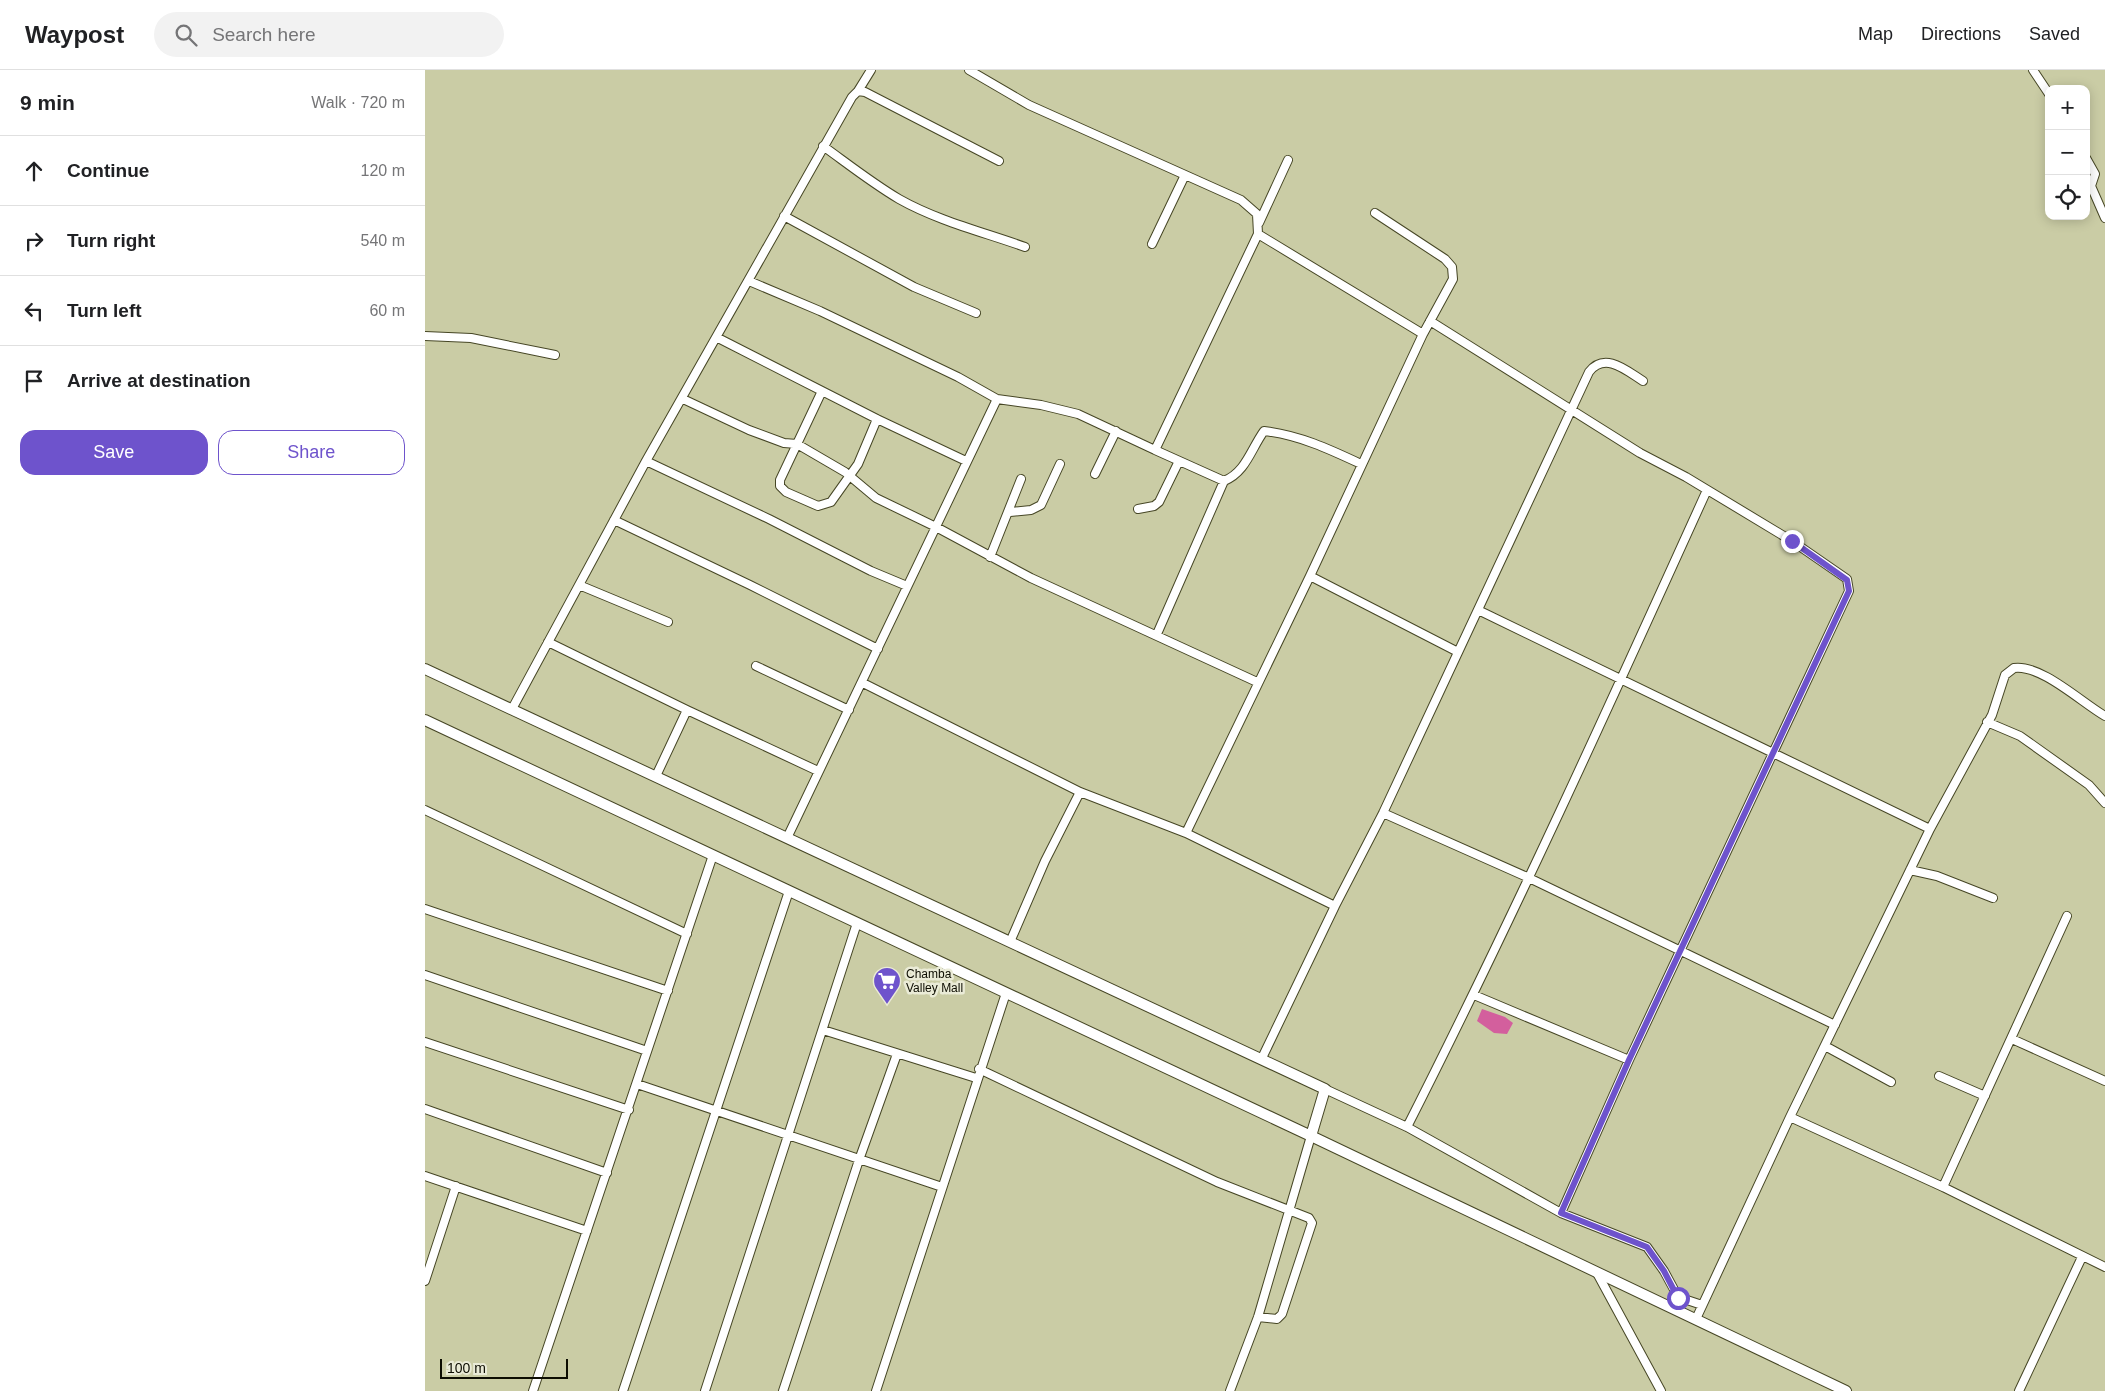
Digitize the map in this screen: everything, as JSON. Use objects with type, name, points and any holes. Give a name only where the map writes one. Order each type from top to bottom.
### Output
[{"type":"main road","points":[[425,669],[1325,1089],[1311,1136]]},
{"type":"main road","points":[[425,720],[1311,1136],[1846,1391]]},
{"type":"street","points":[[511,709],[646,461],[718,338],[823,146],[871,70]]},
{"type":"street","points":[[969,70],[1029,105],[1241,200],[1257,214],[1258,229]]},
{"type":"street","points":[[2033,70],[2045,88]]},
{"type":"street","points":[[857,91],[865,92],[999,161]]},
{"type":"street","points":[[823,146],[866,178],[900,199],[936,216],[1025,247]]},
{"type":"street","points":[[1155,450],[1288,160]]},
{"type":"street","points":[[2090,165],[2095,174],[2091,186],[2105,218]]},
{"type":"street","points":[[1152,244],[1185,175]]},
{"type":"street","points":[[1186,833],[1257,682],[1310,576],[1423,334],[1453,279],[1452,267],[1445,259],[1375,213]]},
{"type":"street","points":[[784,216],[914,287],[975,313]]},
{"type":"street","points":[[1258,229],[1423,334]]},
{"type":"street","points":[[749,281],[820,311],[958,377],[997,399],[1041,405],[1078,414],[1224,481]]},
{"type":"street","points":[[1430,321],[1640,453],[1665,465],[1827,564],[1847,580],[1849,586],[1849,591],[1629,1060],[1561,1213]]},
{"type":"street","points":[[425,336],[471,338],[555,355]]},
{"type":"street","points":[[718,338],[877,419],[966,461]]},
{"type":"street","points":[[1262,1058],[1335,906],[1383,813],[1589,372],[1597,364],[1613,363],[1643,381]]},
{"type":"street","points":[[822,391],[780,480],[780,486],[786,492],[818,506],[824,506],[831,502],[851,477],[877,419]]},
{"type":"street","points":[[683,399],[749,430],[784,443],[797,444],[827,460],[851,477],[875,498],[936,527],[1031,578],[1157,634],[1257,682]]},
{"type":"street","points":[[787,838],[863,683],[907,586],[997,399]]},
{"type":"street","points":[[1095,474],[1116,431]]},
{"type":"street","points":[[1157,634],[1224,481],[1236,475],[1243,467],[1264,431],[1281,433],[1311,441],[1361,464]]},
{"type":"street","points":[[646,461],[907,586]]},
{"type":"street","points":[[1138,508],[1154,506],[1159,502],[1179,461]]},
{"type":"street","points":[[1010,512],[1031,510],[1041,505],[1060,464]]},
{"type":"street","points":[[990,557],[1010,512],[1021,480]]},
{"type":"street","points":[[1407,1127],[1474,995],[1527,877],[1621,681],[1707,490]]},
{"type":"street","points":[[614,520],[878,649]]},
{"type":"street","points":[[1310,576],[1458,652]]},
{"type":"street","points":[[579,585],[668,622]]},
{"type":"street","points":[[1477,610],[1930,829]]},
{"type":"street","points":[[548,642],[687,710],[819,771]]},
{"type":"street","points":[[756,666],[849,710]]},
{"type":"street","points":[[1696,1319],[1790,1117],[1930,829],[1995,708],[2005,675],[2014,668],[2019,667],[2047,678],[2105,716]]},
{"type":"street","points":[[863,683],[1080,792],[1186,833],[1335,906]]},
{"type":"street","points":[[656,776],[687,710]]},
{"type":"street","points":[[1987,722],[2021,736],[2089,785],[2105,803]]},
{"type":"street","points":[[1010,942],[1045,860],[1080,792]]},
{"type":"street","points":[[425,810],[687,934]]},
{"type":"street","points":[[1383,813],[1527,877],[1835,1025]]},
{"type":"street","points":[[533,1391],[629,1110],[713,855]]},
{"type":"street","points":[[1911,870],[1937,876],[1993,898]]},
{"type":"street","points":[[623,1391],[666,1267],[715,1110],[789,891]]},
{"type":"street","points":[[425,909],[668,990]]},
{"type":"street","points":[[1943,1187],[2067,916]]},
{"type":"street","points":[[705,1391],[786,1136],[823,1030],[857,923]]},
{"type":"street","points":[[425,975],[647,1051]]},
{"type":"street","points":[[876,1391],[976,1078],[1006,993]]},
{"type":"street","points":[[1474,995],[1629,1060]]},
{"type":"street","points":[[823,1030],[976,1078]]},
{"type":"street","points":[[2012,1039],[2105,1081]]},
{"type":"street","points":[[425,1042],[629,1110]]},
{"type":"street","points":[[1825,1046],[1891,1082]]},
{"type":"street","points":[[783,1391],[859,1160],[897,1054]]},
{"type":"street","points":[[979,1069],[1199,1174],[1309,1218],[1312,1223],[1282,1314],[1277,1319],[1258,1317]]},
{"type":"street","points":[[1939,1076],[1985,1096]]},
{"type":"street","points":[[637,1084],[786,1136],[942,1187]]},
{"type":"street","points":[[1325,1089],[1407,1127],[1561,1213],[1647,1247],[1664,1271],[1678,1298],[1703,1305]]},
{"type":"street","points":[[425,1109],[607,1173]]},
{"type":"street","points":[[1790,1117],[1943,1187],[2105,1266]]},
{"type":"street","points":[[1230,1391],[1258,1317],[1311,1136]]},
{"type":"street","points":[[425,1176],[587,1231]]},
{"type":"street","points":[[425,1281],[456,1186]]},
{"type":"street","points":[[2019,1391],[2082,1256]]},
{"type":"street","points":[[1597,1273],[1661,1391]]},
{"type":"shaded area","points":[[1482,1009],[1505,1017],[1513,1023],[1507,1034],[1494,1033],[1477,1021]]},
{"type":"place","name":"Chamba Valley Mall","points":[[887,1005]]},
{"type":"route","points":[[1678,1298],[1664,1271],[1647,1247],[1561,1213],[1629,1060],[1849,591],[1847,580],[1792,541]]}]
